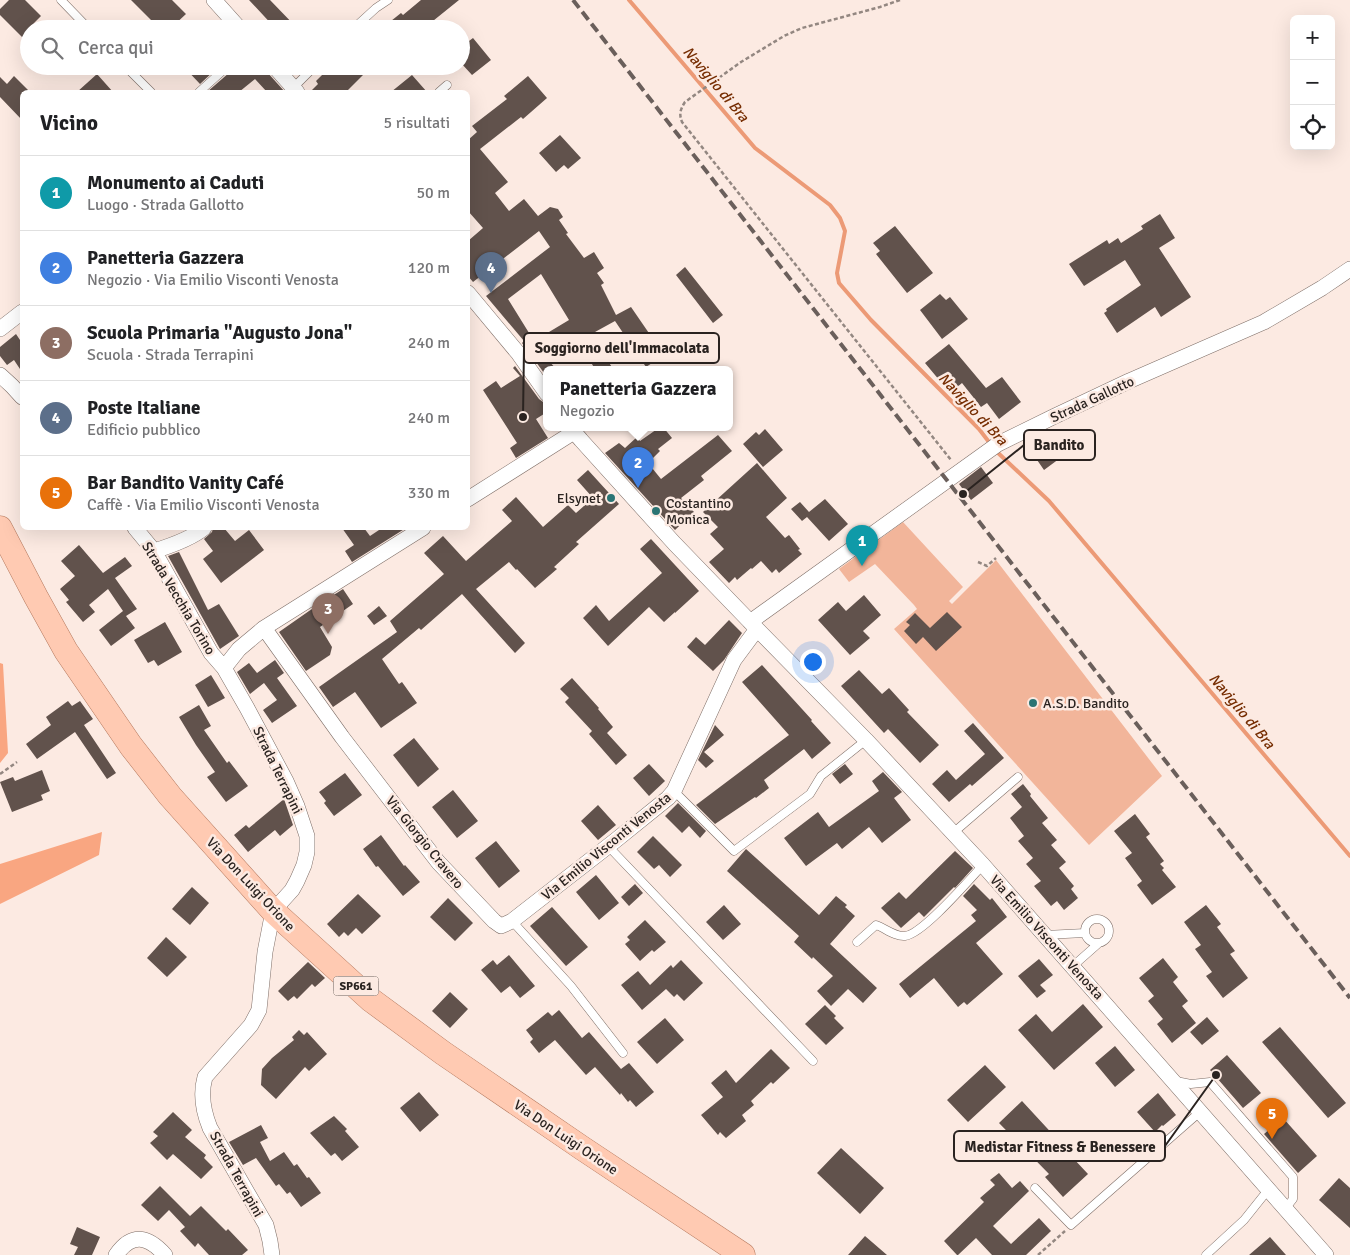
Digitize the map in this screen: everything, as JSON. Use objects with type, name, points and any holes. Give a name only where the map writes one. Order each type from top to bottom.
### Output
[{"type":"main road","name":"Via Don Luigi Orione","points":[[0,528],[66,651],[131,746],[170,796],[273,911],[371,1000],[443,1054],[743,1255]]},
{"type":"street","points":[[214,0],[232,20]]},
{"type":"street","points":[[282,75],[295,90]]},
{"type":"street","name":"Strada Gallotto","points":[[753,626],[994,447],[1129,381],[1264,322],[1350,269]]},
{"type":"street","points":[[470,295],[518,353],[543,388]]},
{"type":"street","points":[[0,329],[20,314]]},
{"type":"street","points":[[0,375],[20,395]]},
{"type":"street","points":[[470,498],[569,431]]},
{"type":"street","name":"Via Emilio Visconti Venosta","points":[[574,431],[668,536],[753,626],[866,740],[983,865],[1326,1255]]},
{"type":"street","name":"Strada Vecchia Torino","points":[[137,530],[154,551],[211,653],[224,668]]},
{"type":"street","points":[[154,551],[175,544],[201,530]]},
{"type":"street","points":[[224,668],[239,649],[264,628],[420,530]]},
{"type":"street","name":"Via Emilio Visconti Venosta","points":[[512,920],[608,846],[668,798],[674,791],[734,660],[753,626]]},
{"type":"street","name":"Via Giorgio Cravero","points":[[264,628],[342,737],[438,862],[494,921],[501,926],[512,920]]},
{"type":"street","name":"Strada Terrapini","points":[[224,668],[286,781],[307,836],[307,852],[297,881],[292,890],[273,911],[265,952],[259,1010],[251,1025],[205,1077],[202,1086],[205,1116],[266,1225],[272,1255]]},
{"type":"street","points":[[116,1255],[130,1241],[139,1238],[150,1242],[166,1255]]},
{"type":"lane","points":[[62,0],[81,20]]},
{"type":"lane","points":[[363,20],[388,0]]},
{"type":"lane","points":[[134,75],[148,90]]},
{"type":"lane","points":[[201,90],[218,75]]},
{"type":"lane","points":[[295,90],[308,75]]},
{"type":"lane","points":[[441,90],[448,85]]},
{"type":"lane","points":[[674,791],[734,851],[810,794],[822,776],[866,740]]},
{"type":"lane","points":[[953,833],[1018,777]]},
{"type":"lane","points":[[608,846],[813,1061]]},
{"type":"lane","points":[[857,942],[876,925],[898,936],[911,935],[931,920],[983,865]]},
{"type":"lane","points":[[512,920],[571,986],[623,1053]]},
{"type":"lane","points":[[1073,966],[1099,943],[1106,940],[1109,933],[1108,925],[1103,920],[1092,920],[1086,926],[1085,933],[1089,940],[1099,943]]},
{"type":"lane","points":[[1045,935],[1085,933]]},
{"type":"lane","points":[[1174,1080],[1191,1084],[1210,1082],[1293,1177],[1293,1199],[1285,1209]]},
{"type":"lane","points":[[1035,1188],[1070,1225],[1201,1111]]},
{"type":"lane","points":[[1206,1255],[1244,1220],[1268,1190]]},
{"type":"path","points":[[900,0],[802,28],[790,34],[742,62],[685,102],[680,109],[680,115],[682,122],[960,471]]},
{"type":"path","points":[[978,562],[987,566],[996,558]]},
{"type":"path","points":[[0,774],[18,762]]},
{"type":"path","points":[[1038,1255],[1070,1225]]},
{"type":"shaded area","name":"A.S.D. Bandito","points":[[903,522],[963,587],[949,601],[952,604],[996,560],[1162,776],[1089,845],[894,629],[917,609],[914,605],[875,564],[849,582],[839,569]]},
{"type":"shaded area","points":[[0,663],[3,664],[8,753],[0,763]]},
{"type":"shaded area","points":[[102,832],[99,855],[0,904],[0,864]]},
{"type":"building","points":[[9,0],[25,0],[41,16],[37,20],[20,20],[20,35],[0,15],[0,9]]},
{"type":"building","points":[[131,0],[172,0],[186,14],[180,20],[151,20]]},
{"type":"building","points":[[249,0],[270,0],[289,20],[268,20]]},
{"type":"building","points":[[421,0],[459,0],[434,20],[392,20],[401,13],[403,15]]},
{"type":"building","points":[[473,38],[491,60],[472,75],[470,73],[470,40]]},
{"type":"building","points":[[98,75],[111,90],[79,90]]},
{"type":"building","points":[[192,75],[210,75],[200,84]]},
{"type":"building","points":[[227,75],[270,75],[283,90],[265,90],[255,79],[241,90],[209,90]]},
{"type":"building","points":[[322,75],[363,75],[348,90],[312,90],[318,84],[316,81]]},
{"type":"building","points":[[412,75],[425,90],[393,90]]},
{"type":"building","points":[[14,76],[28,90],[20,90],[20,118],[0,97],[0,77],[7,84]]},
{"type":"building","points":[[528,76],[547,98],[523,119],[521,117],[480,149],[508,182],[495,193],[509,211],[524,199],[538,216],[550,207],[558,209],[563,217],[559,220],[568,233],[566,234],[584,258],[594,252],[604,268],[597,273],[604,283],[601,285],[616,315],[631,307],[664,355],[648,366],[645,366],[615,321],[592,335],[611,366],[593,366],[579,343],[549,361],[553,366],[543,366],[543,372],[522,343],[524,341],[486,296],[550,247],[539,231],[473,282],[470,278],[470,239],[483,228],[470,213],[470,138],[477,132],[472,126],[507,99],[504,96]],"holes":[[[541,274],[569,320],[534,341],[508,299]]]},
{"type":"building","points":[[560,135],[581,158],[568,169],[564,165],[556,172],[539,153]]},
{"type":"building","points":[[1160,214],[1175,238],[1159,248],[1191,297],[1161,317],[1155,307],[1117,333],[1104,313],[1107,311],[1106,309],[1141,285],[1125,260],[1084,286],[1069,264],[1107,240],[1109,244],[1118,238],[1121,243],[1143,229],[1141,226]]},
{"type":"building","points":[[895,226],[933,273],[907,293],[876,254],[880,251],[873,243]]},
{"type":"building","points":[[685,267],[723,315],[713,323],[676,275]]},
{"type":"building","points":[[940,294],[946,300],[950,297],[968,319],[942,339],[920,310]]},
{"type":"building","points":[[16,334],[20,340],[20,369],[14,360],[7,365],[0,356],[0,347]]},
{"type":"building","points":[[949,344],[986,388],[1002,377],[1021,402],[999,419],[987,403],[981,407],[962,383],[950,393],[925,363]]},
{"type":"building","points":[[515,366],[543,402],[543,415],[536,419],[548,438],[516,458],[510,448],[517,443],[483,390],[496,381],[501,388],[520,376],[513,368]]},
{"type":"building","points":[[765,429],[783,450],[763,467],[743,444],[756,432],[759,435]]},
{"type":"building","points":[[654,431],[666,431],[672,438],[658,449],[660,451],[648,463],[661,479],[718,435],[732,451],[701,476],[704,480],[681,498],[694,512],[675,530],[605,453],[619,443],[625,448],[637,437],[640,441]]},
{"type":"building","points":[[1052,433],[1067,453],[1044,470],[1035,457],[1038,455],[1032,448]]},
{"type":"building","points":[[757,463],[787,498],[766,517],[785,538],[789,535],[802,554],[779,573],[776,569],[772,573],[761,561],[737,580],[735,577],[729,583],[709,562],[724,549],[710,534],[718,527],[703,512]]},
{"type":"building","points":[[981,467],[993,483],[971,500],[959,484]]},
{"type":"building","points":[[588,470],[619,504],[576,542],[579,544],[554,567],[557,569],[535,588],[509,562],[476,589],[525,643],[515,653],[462,594],[421,630],[419,628],[382,659],[399,684],[402,682],[417,703],[381,728],[355,692],[333,707],[319,687],[397,632],[390,621],[444,574],[424,553],[443,536],[466,561],[512,521],[502,510],[516,497],[543,527],[568,505],[576,513],[593,498],[577,480]]},
{"type":"building","points":[[825,499],[848,524],[829,541],[807,517],[802,521],[791,509],[800,502],[809,512]]},
{"type":"building","points":[[212,530],[226,530],[235,541],[249,530],[264,550],[221,583],[203,559],[213,551],[204,539]]},
{"type":"building","points":[[343,530],[366,530],[370,536],[379,530],[403,530],[352,562],[345,551],[354,545]]},
{"type":"building","points":[[651,539],[699,591],[664,622],[649,607],[608,646],[583,618],[596,605],[609,621],[662,573],[640,549]]},
{"type":"building","points":[[79,545],[103,573],[125,557],[132,566],[115,578],[137,609],[126,616],[135,628],[111,646],[99,630],[123,611],[108,589],[89,605],[95,612],[83,622],[66,602],[69,600],[60,589],[75,576],[61,561]]},
{"type":"building","points":[[179,552],[208,610],[219,604],[239,636],[220,649],[168,556]]},
{"type":"building","points":[[343,589],[353,604],[320,627],[332,647],[330,655],[306,671],[279,632]]},
{"type":"building","points":[[864,595],[881,615],[863,631],[870,638],[850,655],[818,620],[838,602],[846,611]]},
{"type":"building","points":[[379,606],[387,616],[374,625],[367,616]]},
{"type":"building","points":[[947,612],[962,627],[936,651],[923,637],[916,644],[904,631],[910,625],[906,622],[915,613],[930,628]]},
{"type":"building","points":[[729,620],[742,633],[724,660],[713,671],[687,647],[696,637],[705,645]]},
{"type":"building","points":[[165,622],[182,652],[158,666],[154,660],[148,663],[134,640]]},
{"type":"building","points":[[275,660],[284,673],[277,678],[297,706],[272,723],[263,710],[277,700],[264,683],[250,694],[237,672],[249,663],[257,673]]},
{"type":"building","points":[[762,665],[831,743],[812,759],[804,749],[764,780],[769,788],[715,824],[696,805],[789,735],[742,682]]},
{"type":"building","points":[[859,670],[882,694],[889,688],[909,710],[907,712],[939,745],[920,763],[888,729],[884,733],[841,686]]},
{"type":"building","points":[[211,675],[225,698],[208,707],[195,685]]},
{"type":"building","points":[[572,678],[613,727],[607,733],[627,755],[616,765],[589,734],[592,731],[565,702],[569,698],[560,689]]},
{"type":"building","points":[[68,701],[72,706],[80,701],[93,719],[84,725],[116,773],[107,779],[75,732],[37,759],[26,744],[51,725],[46,717]]},
{"type":"building","points":[[199,705],[211,726],[204,730],[227,763],[229,761],[248,786],[226,802],[207,777],[215,772],[179,717]]},
{"type":"building","points":[[973,723],[1004,758],[972,786],[970,784],[949,802],[932,784],[947,770],[956,780],[985,754],[964,731]]},
{"type":"building","points":[[715,725],[724,735],[704,752],[714,761],[706,768],[698,760]]},
{"type":"building","points":[[414,738],[439,769],[418,787],[393,755]]},
{"type":"building","points":[[649,764],[665,781],[649,796],[633,778]]},
{"type":"building","points":[[845,764],[853,774],[840,784],[832,774]]},
{"type":"building","points":[[42,770],[50,791],[41,795],[43,800],[12,812],[0,782],[13,777],[15,781]]},
{"type":"building","points":[[883,772],[902,792],[894,798],[911,820],[882,843],[869,827],[842,849],[837,843],[806,866],[784,838],[818,812],[829,827],[879,791],[872,781]]},
{"type":"building","points":[[345,773],[362,795],[334,816],[324,803],[326,801],[319,792]]},
{"type":"building","points":[[1023,784],[1048,818],[1042,823],[1057,840],[1051,845],[1066,862],[1059,868],[1074,886],[1071,889],[1078,898],[1064,910],[1057,901],[1051,906],[1034,886],[1041,881],[1026,864],[1033,858],[1018,841],[1024,836],[1010,818],[1022,807],[1011,794]]},
{"type":"building","points":[[453,790],[478,821],[457,838],[432,807]]},
{"type":"building","points":[[284,799],[293,825],[280,836],[275,830],[248,852],[234,835],[246,825],[249,828]]},
{"type":"building","points":[[678,803],[706,831],[700,838],[689,826],[682,833],[665,816]]},
{"type":"building","points":[[598,805],[616,825],[598,840],[581,821]]},
{"type":"building","points":[[1135,814],[1150,834],[1146,837],[1164,861],[1160,864],[1164,868],[1162,870],[1176,887],[1152,905],[1137,885],[1142,881],[1125,858],[1132,853],[1114,831]]},
{"type":"building","points":[[381,835],[404,866],[420,882],[403,896],[378,866],[376,867],[363,849]]},
{"type":"building","points":[[653,836],[682,865],[670,877],[659,865],[654,869],[637,852]]},
{"type":"building","points":[[496,841],[520,871],[499,888],[475,858]]},
{"type":"building","points":[[746,849],[819,915],[836,896],[847,905],[845,907],[855,916],[830,944],[877,988],[863,1003],[848,989],[831,1006],[817,991],[833,976],[794,942],[799,936],[727,871]]},
{"type":"building","points":[[955,851],[973,868],[924,917],[919,912],[901,928],[881,908],[899,892],[906,899]]},
{"type":"building","points":[[596,875],[619,903],[599,920],[576,892]]},
{"type":"building","points":[[635,884],[643,893],[629,906],[621,897]]},
{"type":"building","points":[[974,884],[990,900],[992,898],[1007,917],[976,943],[1003,974],[967,1005],[964,1002],[958,1007],[934,978],[910,998],[899,984],[976,921],[971,915],[977,910],[963,896]]},
{"type":"building","points":[[192,887],[209,903],[190,925],[172,909]]},
{"type":"building","points":[[358,894],[381,916],[362,934],[356,928],[348,936],[344,932],[339,937],[327,924]]},
{"type":"building","points":[[448,898],[473,923],[455,941],[430,917]]},
{"type":"building","points":[[724,905],[741,924],[723,940],[706,922]]},
{"type":"building","points":[[1206,905],[1221,924],[1217,927],[1235,951],[1230,954],[1248,978],[1223,998],[1206,976],[1212,972],[1195,949],[1201,945],[1184,922]]},
{"type":"building","points":[[552,907],[588,947],[566,966],[530,926]]},
{"type":"building","points":[[645,920],[666,942],[654,952],[652,950],[640,961],[625,944],[630,940],[627,937]]},
{"type":"building","points":[[166,937],[187,957],[167,977],[147,958]]},
{"type":"building","points":[[509,955],[535,986],[520,998],[510,986],[501,993],[481,970],[493,960],[497,965]]},
{"type":"building","points":[[1163,958],[1178,977],[1173,982],[1188,1001],[1182,1006],[1196,1023],[1172,1043],[1157,1024],[1163,1019],[1148,1001],[1154,996],[1139,978]]},
{"type":"building","points":[[1039,959],[1053,975],[1040,985],[1046,991],[1037,998],[1018,976]]},
{"type":"building","points":[[681,960],[703,983],[684,1001],[677,994],[674,997],[666,989],[642,1010],[621,985],[638,971],[650,985],[671,965],[673,968]]},
{"type":"building","points":[[308,962],[325,978],[315,987],[312,984],[297,999],[294,996],[288,1001],[278,991]]},
{"type":"building","points":[[450,992],[468,1009],[450,1028],[432,1011]]},
{"type":"building","points":[[1083,1004],[1103,1027],[1054,1070],[1018,1030],[1036,1014],[1052,1032]]},
{"type":"building","points":[[825,1005],[844,1028],[826,1045],[805,1024]]},
{"type":"building","points":[[559,1010],[582,1038],[589,1032],[621,1069],[629,1063],[654,1092],[636,1107],[630,1100],[628,1102],[621,1093],[620,1095],[595,1067],[586,1075],[555,1040],[539,1053],[530,1042],[533,1039],[526,1030],[548,1012],[552,1016]]},
{"type":"building","points":[[1207,1017],[1219,1031],[1202,1045],[1190,1032]]},
{"type":"building","points":[[665,1018],[684,1040],[657,1064],[637,1042]]},
{"type":"building","points":[[1280,1027],[1346,1103],[1328,1118],[1262,1042]]},
{"type":"building","points":[[299,1030],[304,1035],[307,1032],[327,1054],[309,1071],[305,1067],[276,1099],[261,1085],[262,1069],[294,1040],[292,1037]]},
{"type":"building","points":[[1115,1046],[1135,1070],[1115,1087],[1095,1063]]},
{"type":"building","points":[[771,1049],[790,1068],[773,1084],[771,1082],[751,1101],[754,1105],[742,1115],[746,1121],[726,1138],[720,1132],[718,1135],[701,1115],[723,1097],[711,1083],[726,1070],[736,1083]]},
{"type":"building","points":[[1227,1055],[1261,1093],[1243,1108],[1210,1070]]},
{"type":"building","points":[[985,1065],[1006,1087],[968,1122],[947,1100]]},
{"type":"building","points":[[419,1092],[439,1115],[420,1132],[400,1108]]},
{"type":"building","points":[[1158,1093],[1176,1115],[1155,1132],[1137,1112]]},
{"type":"building","points":[[1022,1101],[1088,1174],[1063,1197],[1045,1177],[1049,1174],[999,1123]]},
{"type":"building","points":[[173,1112],[192,1130],[185,1137],[206,1155],[204,1158],[213,1167],[201,1179],[173,1154],[167,1160],[150,1143],[158,1136],[153,1132]]},
{"type":"building","points":[[334,1116],[347,1129],[345,1131],[359,1147],[342,1161],[335,1153],[331,1156],[310,1133]]},
{"type":"building","points":[[1283,1118],[1317,1156],[1298,1173],[1264,1134]]},
{"type":"building","points":[[261,1125],[268,1138],[260,1142],[270,1161],[284,1152],[294,1166],[297,1164],[321,1193],[301,1207],[290,1192],[287,1194],[279,1184],[276,1186],[256,1158],[243,1165],[229,1142]]},
{"type":"building","points":[[841,1148],[884,1188],[860,1214],[817,1173]]},
{"type":"building","points":[[999,1173],[1012,1188],[1020,1181],[1029,1191],[993,1226],[1011,1244],[1039,1218],[1051,1231],[1026,1255],[992,1255],[976,1238],[957,1255],[944,1241],[984,1202],[980,1198],[995,1185],[990,1180]]},
{"type":"building","points":[[1339,1178],[1350,1188],[1350,1228],[1319,1200]]},
{"type":"building","points":[[160,1186],[190,1216],[201,1206],[226,1231],[228,1229],[248,1250],[242,1255],[209,1255],[198,1243],[195,1247],[180,1231],[185,1227],[169,1210],[158,1221],[141,1205]]},
{"type":"building","points":[[77,1227],[100,1237],[92,1255],[74,1255],[78,1247],[70,1244]]},
{"type":"building","points":[[865,1236],[887,1255],[848,1255]]},
{"type":"building","points":[[1270,1237],[1286,1255],[1249,1255]]},
{"type":"waterway","name":"Naviglio di Bra","points":[[629,0],[755,148],[830,205],[840,218],[845,231],[837,273],[839,283],[871,320],[979,429],[992,446]]},
{"type":"waterway","name":"Naviglio di Bra","points":[[996,451],[1049,501],[1350,856]]},
{"type":"railway","points":[[573,0],[1350,998]]},
{"type":"place","name":"Poste Italiane","points":[[491,293]]},
{"type":"place","name":"Soggiorno dell'Immacolata","points":[[523,417]]},
{"type":"place","name":"Panetteria Gazzera","points":[[638,488]]},
{"type":"place","name":"Bandito","points":[[963,494]]},
{"type":"place","name":"Elsynet","points":[[611,498]]},
{"type":"place","name":"Costantino Monica","points":[[656,511]]},
{"type":"place","name":"Monumento ai Caduti","points":[[862,566]]},
{"type":"place","name":"Scuola Primaria \"Augusto Jona\"","points":[[328,634]]},
{"type":"place","name":"A.S.D. Bandito","points":[[1033,703]]},
{"type":"place","name":"Medistar Fitness & Benessere","points":[[1216,1075]]},
{"type":"place","name":"Bar Bandito Vanity Café","points":[[1272,1139]]}]
